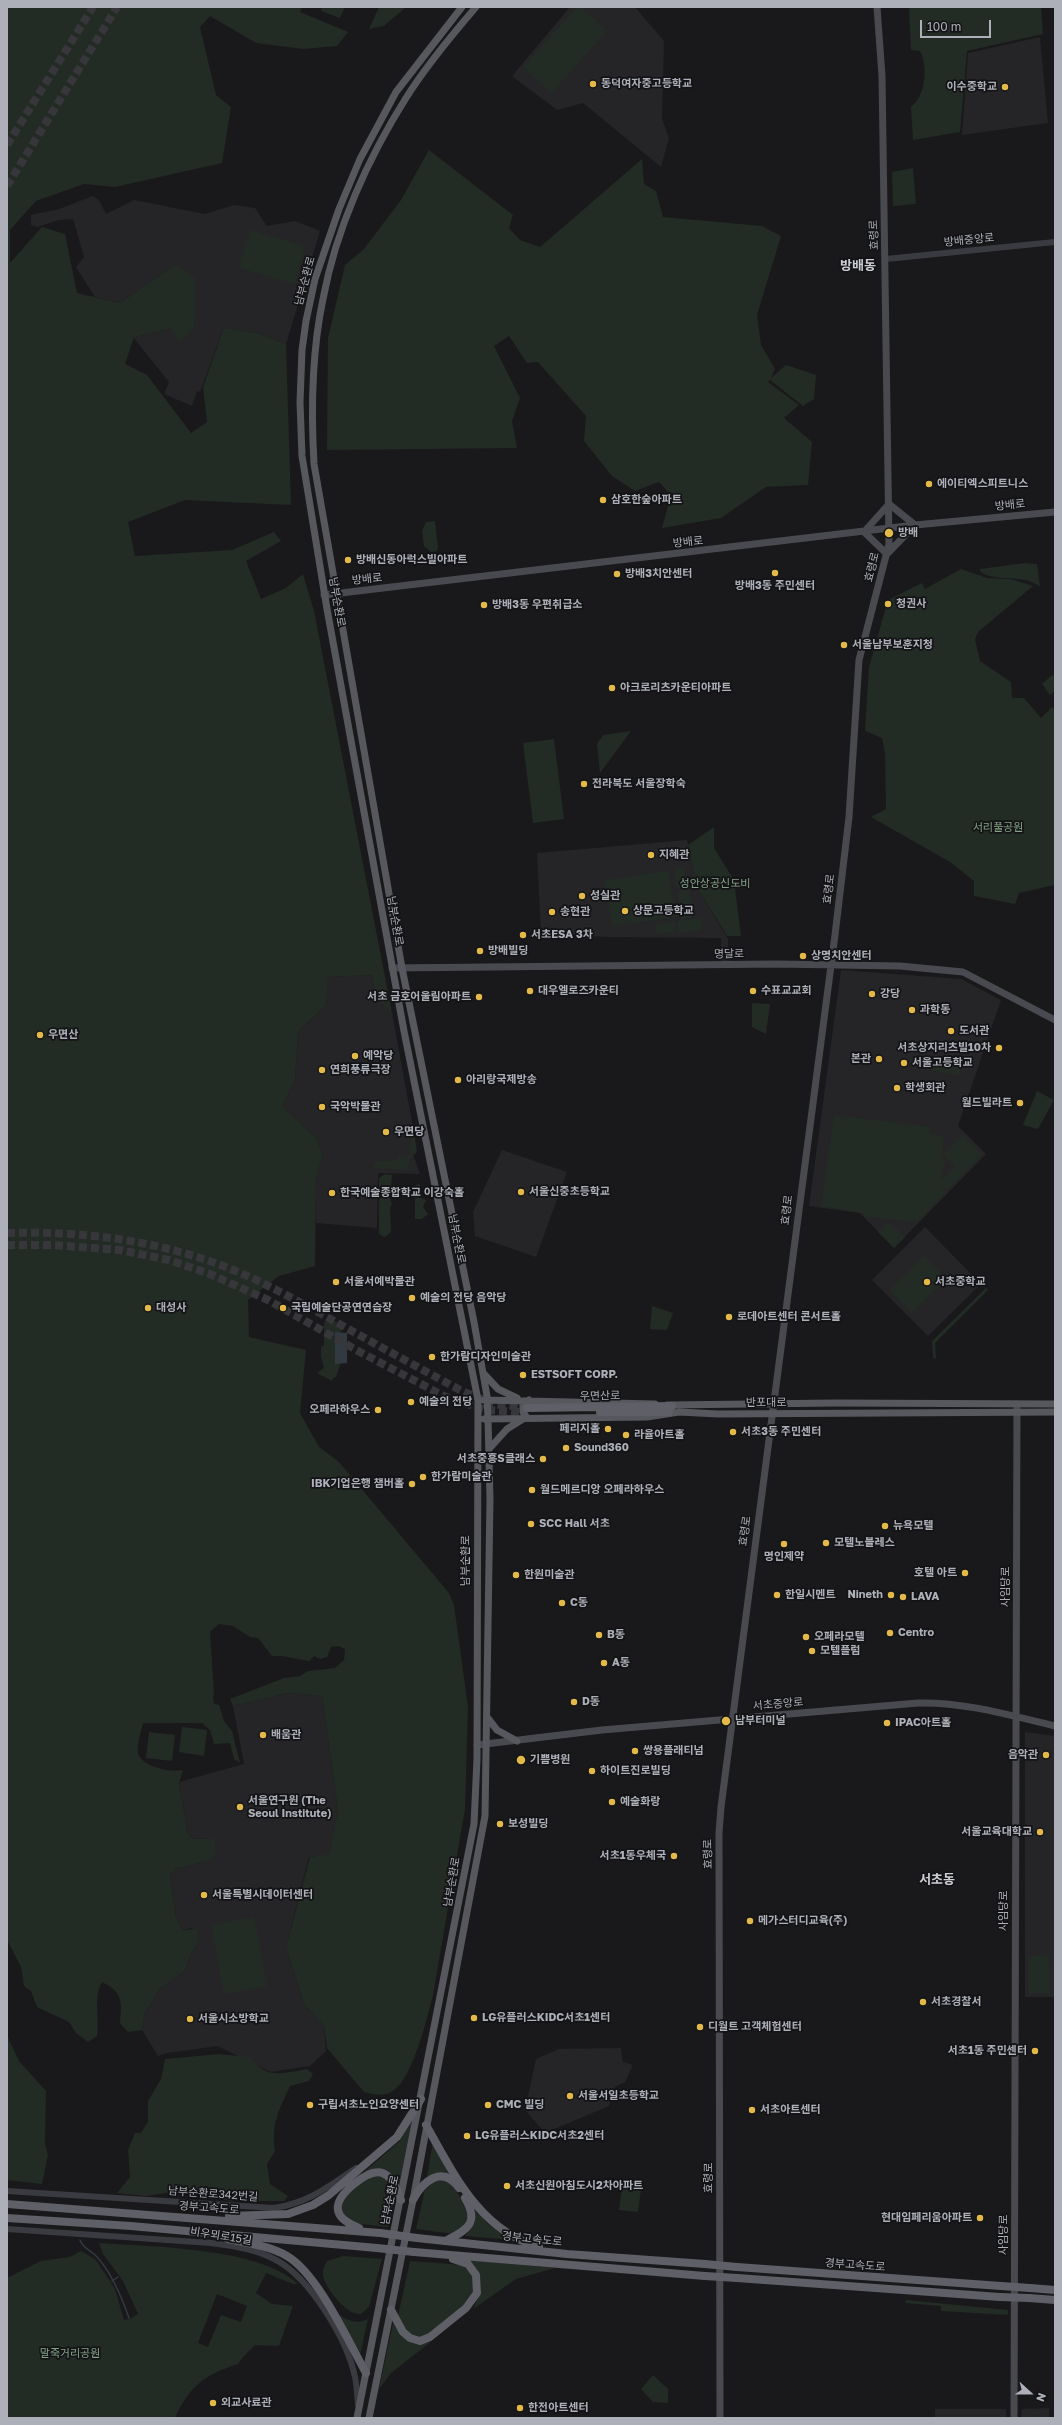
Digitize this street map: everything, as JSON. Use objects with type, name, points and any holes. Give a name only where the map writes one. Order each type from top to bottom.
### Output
[{"type":"highway","name":"우면산로","points":[[527,1412],[671,1409]]},
{"type":"highway","points":[[186,2218],[280,2215],[306,2209],[329,2195],[397,2137],[421,2099]]},
{"type":"highway","points":[[426,2126],[444,2158],[477,2207],[497,2228],[517,2240],[566,2254]]},
{"type":"highway","points":[[369,2232],[348,2224],[340,2216],[338,2204],[344,2192],[368,2173],[378,2172],[393,2181],[401,2200]]},
{"type":"highway","points":[[413,2200],[421,2186],[432,2178],[447,2178],[458,2186],[471,2208],[471,2220],[463,2231],[446,2240]]},
{"type":"highway","name":"경부고속도로","points":[[7,2204],[369,2232],[566,2254],[1055,2290]]},
{"type":"highway","name":"경부고속도로","points":[[7,2218],[184,2231],[705,2276],[1055,2300]]},
{"type":"highway","points":[[184,2231],[266,2247],[284,2254],[297,2263],[318,2290],[366,2373]]},
{"type":"highway","points":[[391,2310],[405,2334],[413,2339],[424,2340],[430,2338],[474,2300],[478,2286],[476,2275],[470,2266],[461,2261],[425,2253]]},
{"type":"main road","name":"남부순환로","points":[[357,2418],[378,2305],[401,2200],[474,1824],[477,1746],[478,1400],[392,968],[324,595],[307,491],[301,429],[302,350],[311,294],[339,209],[376,128],[401,85],[462,7]]},
{"type":"main road","name":"남부순환로","points":[[369,2418],[413,2200],[483,1825],[487,1745],[488,1400],[402,968],[314,464],[312,427],[318,337],[323,298],[338,243],[347,218],[368,168],[393,120],[422,76],[476,7]]},
{"type":"main road","name":"효령로","points":[[720,2418],[719,1833],[849,817],[859,660],[887,554],[890,529],[882,76],[877,7]]},
{"type":"main road","points":[[889,504],[915,525],[887,554],[864,532],[889,504]]},
{"type":"main road","name":"방배로","points":[[324,595],[915,525],[1055,512]]},
{"type":"main road","name":"명달로","points":[[392,968],[831,964],[900,966],[964,972],[1055,1020]]},
{"type":"main road","points":[[484,1374],[527,1412]]},
{"type":"main road","points":[[478,1400],[488,1400],[527,1412]]},
{"type":"main road","name":"사임당로","points":[[1014,2418],[1017,1404]]},
{"type":"main road","name":"반포대로","points":[[671,1409],[773,1405],[1055,1404]]},
{"type":"main road","name":"반포대로","points":[[671,1409],[772,1414],[1055,1412]]},
{"type":"main road","points":[[478,1419],[488,1419],[527,1412]]},
{"type":"main road","points":[[489,1449],[527,1412]]},
{"type":"main road","name":"서초중앙로","points":[[477,1746],[602,1730],[930,1703],[977,1707],[1055,1726]]},
{"type":"main road","points":[[477,1708],[487,1709]]},
{"type":"main road","points":[[487,1717],[498,1730],[516,1741]]},
{"type":"street","name":"방배중앙로","points":[[886,259],[1055,242]]},
{"type":"street","name":"남부순환로342번길","points":[[7,2190],[247,2207],[285,2206],[313,2197],[397,2137]]},
{"type":"street","name":"비우뫼로15길","points":[[7,2230],[211,2243],[244,2247],[278,2260],[294,2272],[311,2290],[332,2322],[355,2377],[359,2410]]},
{"type":"shaded area","name":"동덕여자중고등학교","points":[[570,7],[635,7],[664,41],[662,119],[669,138],[661,167],[583,103],[557,110],[512,76]]},
{"type":"shaded area","name":"이수중학교","points":[[1040,37],[1048,123],[962,135],[968,53]]},
{"type":"shaded area","points":[[93,196],[99,200],[106,214],[134,200],[205,214],[234,205],[255,208],[267,226],[295,221],[320,231],[286,344],[258,333],[224,328],[200,392],[197,391],[192,406],[164,394],[169,382],[133,337],[172,329],[176,264],[120,303],[95,297],[76,267],[84,257],[73,219],[59,220],[37,227],[31,225],[31,215],[59,209]]},
{"type":"shaded area","name":"상문고등학교","points":[[687,840],[698,889],[728,939],[729,963],[721,963],[721,938],[606,937],[541,933],[537,853]]},
{"type":"shaded area","name":"서울고등학교","points":[[841,970],[961,979],[1001,1000],[958,1126],[986,1154],[894,1248],[860,1213],[809,1206]]},
{"type":"shaded area","points":[[372,975],[375,997],[392,1013],[413,1127],[412,1151],[420,1174],[378,1173],[377,1228],[316,1223],[316,1178],[323,1156],[317,1139],[282,1106],[295,1080],[298,1036],[301,1028],[326,1006],[327,977]]},
{"type":"shaded area","name":"서울신중초등학교","points":[[502,1150],[567,1172],[536,1257],[475,1236],[473,1212]]},
{"type":"shaded area","name":"서초중학교","points":[[925,1227],[981,1284],[928,1336],[872,1280]]},
{"type":"shaded area","points":[[335,1332],[347,1333],[347,1363],[335,1364]]},
{"type":"shaded area","points":[[288,1693],[322,1696],[338,1810],[329,1855],[309,1857],[286,1947],[304,2004],[324,2026],[326,2051],[310,2066],[270,2072],[218,2046],[167,2053],[158,2056],[142,2030],[145,2012],[160,1989],[185,1971],[191,1954],[199,1941],[192,1928],[183,1930],[176,1917],[170,1875],[176,1869],[211,1860],[213,1838],[194,1839],[188,1834],[179,1782],[244,1764],[233,1706]]},
{"type":"shaded area","name":"서울교육대학교","points":[[1025,1732],[1055,1736],[1055,1997],[1025,1997]]},
{"type":"shaded area","name":"서울서일초등학교","points":[[621,2048],[623,2062],[633,2065],[625,2082],[615,2087],[609,2106],[545,2133],[525,2110],[536,2059],[559,2049]]},
{"type":"shaded area","points":[[1049,2408],[1049,2418],[1021,2418],[1022,2409]]},
{"type":"shaded area","points":[[935,2409],[1006,2409],[1006,2418],[935,2418]]},
{"type":"green space","name":"우면산","points":[[7,7],[302,7],[300,12],[348,32],[337,46],[303,49],[256,43],[210,16],[200,27],[216,95],[231,107],[222,163],[115,187],[84,184],[36,201],[10,230],[10,263],[42,227],[65,234],[77,293],[120,303],[176,264],[195,279],[194,327],[180,342],[171,329],[134,337],[125,364],[147,375],[191,433],[207,422],[203,387],[224,328],[258,333],[286,344],[291,505],[185,500],[128,522],[135,556],[232,550],[274,532],[281,541],[246,561],[261,599],[286,588],[303,574],[314,611],[392,1013],[375,997],[372,975],[328,977],[326,1006],[301,1028],[298,1036],[295,1080],[282,1106],[317,1139],[323,1156],[316,1178],[315,1266],[279,1276],[248,1300],[249,1337],[306,1350],[300,1413],[319,1447],[339,1462],[449,1593],[454,1605],[468,1707],[465,1809],[433,1995],[427,2018],[407,2073],[401,2083],[387,2094],[376,2095],[364,2092],[327,2048],[324,2026],[304,2004],[286,1947],[310,1857],[329,1854],[338,1810],[322,1696],[288,1693],[233,1706],[230,1699],[284,1678],[300,1676],[308,1671],[335,1668],[344,1660],[345,1649],[338,1646],[331,1647],[327,1657],[320,1659],[314,1656],[309,1661],[282,1656],[272,1656],[258,1638],[250,1637],[233,1626],[219,1624],[210,1632],[214,1704],[219,1705],[224,1721],[232,1731],[240,1763],[234,1759],[230,1743],[214,1744],[210,1730],[202,1723],[143,1723],[138,1744],[139,1755],[147,1763],[155,1767],[172,1771],[183,1770],[179,1783],[188,1834],[194,1839],[214,1838],[216,1851],[211,1860],[176,1869],[170,1875],[176,1917],[183,1930],[197,1929],[199,1941],[191,1954],[185,1971],[160,1989],[145,2012],[142,2030],[128,2032],[120,2023],[120,1998],[114,1990],[102,1982],[99,1988],[97,2001],[97,2036],[88,2042],[76,2033],[69,2022],[37,2007],[31,1991],[24,1986],[21,1967],[7,1940]]},
{"type":"green space","points":[[322,7],[345,7],[340,18],[321,11]]},
{"type":"green space","points":[[379,7],[406,7],[384,26],[369,29]]},
{"type":"green space","points":[[577,7],[581,7],[607,31],[551,93],[523,67]]},
{"type":"green space","points":[[909,7],[1041,7],[1043,34],[967,51],[960,132],[913,140],[911,107],[916,102],[923,88],[925,72],[923,57],[920,51],[911,50]]},
{"type":"green space","points":[[429,150],[513,215],[509,228],[520,240],[540,247],[642,159],[644,184],[656,191],[663,217],[762,226],[781,236],[757,315],[761,345],[775,369],[771,378],[786,365],[816,375],[814,399],[803,406],[770,380],[768,382],[799,405],[784,418],[812,442],[808,485],[766,487],[721,518],[662,528],[671,495],[659,482],[635,491],[612,476],[584,441],[586,416],[538,362],[527,363],[509,336],[494,346],[520,398],[512,421],[517,448],[327,450],[328,338],[345,265],[364,249],[401,200]]},
{"type":"green space","points":[[913,168],[916,204],[893,206],[892,172]]},
{"type":"green space","points":[[250,230],[305,246],[295,284],[239,268]]},
{"type":"green space","points":[[435,521],[438,547],[437,551],[431,552],[424,546],[422,531],[426,522]]},
{"type":"green space","points":[[1025,563],[1037,564],[1040,587],[1026,580],[992,577],[985,575],[980,571],[980,569]]},
{"type":"green space","name":"서리풀공원","points":[[961,569],[987,578],[1011,579],[1033,586],[978,632],[975,639],[980,661],[1011,682],[1012,698],[1024,698],[1041,718],[1052,707],[1055,711],[1055,885],[1019,893],[1015,904],[974,896],[974,881],[950,862],[871,817],[886,809],[885,754],[882,738],[865,731],[869,667],[888,600],[922,583],[925,589]]},
{"type":"green space","points":[[1052,675],[1055,677],[1055,691],[1050,695],[1042,684]]},
{"type":"green space","points":[[631,731],[600,773],[597,744],[603,735]]},
{"type":"green space","points":[[554,739],[564,819],[533,823],[523,743]]},
{"type":"green space","name":"성안상공신도비","points":[[714,827],[714,848],[734,880],[741,936],[727,936],[698,889],[688,845]]},
{"type":"green space","points":[[684,868],[687,887],[676,888],[674,869]]},
{"type":"green space","points":[[668,871],[676,917],[612,926],[605,880]]},
{"type":"green space","points":[[689,890],[692,918],[681,920],[677,891]]},
{"type":"green space","points":[[701,918],[702,930],[679,933],[677,921]]},
{"type":"green space","points":[[675,921],[676,931],[657,934],[655,925]]},
{"type":"green space","points":[[752,1003],[770,1004],[766,1034],[752,1027]]},
{"type":"green space","points":[[935,1060],[961,1065],[960,1075],[933,1071]]},
{"type":"green space","points":[[1037,1091],[1054,1100],[1038,1129],[1023,1125]]},
{"type":"green space","points":[[834,1115],[930,1127],[929,1134],[944,1136],[942,1156],[945,1160],[940,1181],[955,1166],[943,1155],[963,1135],[982,1154],[947,1190],[939,1183],[946,1191],[918,1222],[867,1217],[862,1213],[821,1206]]},
{"type":"green space","points":[[414,1132],[417,1152],[410,1158],[408,1170],[374,1168],[374,1162],[397,1160],[398,1156],[405,1157],[409,1155],[411,1134]]},
{"type":"green space","points":[[385,1174],[392,1175],[390,1200],[392,1203],[390,1208],[391,1232],[385,1237],[379,1234],[379,1178]]},
{"type":"green space","points":[[420,1184],[421,1198],[426,1200],[423,1207],[428,1214],[422,1219],[415,1219],[414,1192],[416,1185]]},
{"type":"green space","points":[[889,1222],[905,1237],[894,1248],[878,1232]]},
{"type":"green space","points":[[924,1256],[947,1278],[912,1313],[890,1290]]},
{"type":"green space","points":[[986,1288],[988,1290],[935,1343],[936,1359],[933,1358],[932,1341]]},
{"type":"green space","points":[[652,1306],[673,1313],[667,1330],[650,1329]]},
{"type":"green space","points":[[324,1322],[339,1322],[344,1344],[342,1359],[336,1377],[333,1378],[332,1381],[317,1373],[324,1368],[321,1356],[321,1347],[324,1345]]},
{"type":"green space","points":[[182,1727],[207,1730],[204,1756],[179,1752]]},
{"type":"green space","points":[[149,1732],[175,1735],[172,1761],[146,1758]]},
{"type":"green space","points":[[254,1917],[267,1986],[224,1994],[211,1925]]},
{"type":"green space","points":[[1049,1955],[1050,1993],[1029,1993],[1028,1956]]},
{"type":"green space","points":[[7,2035],[19,2061],[46,2091],[45,2143],[48,2155],[42,2184],[7,2180]]},
{"type":"green space","points":[[219,2054],[250,2057],[262,2069],[269,2072],[283,2073],[307,2069],[313,2074],[309,2081],[290,2086],[279,2110],[275,2125],[275,2151],[267,2164],[270,2184],[288,2196],[284,2201],[230,2201],[182,2190],[147,2196],[117,2193],[130,2177],[128,2150],[135,2133],[141,2133],[148,2122],[148,2101],[161,2079],[165,2059]]},
{"type":"green space","points":[[414,2117],[401,2186],[394,2178],[380,2171],[364,2172],[400,2141]]},
{"type":"green space","points":[[433,2141],[457,2182],[427,2177]]},
{"type":"green space","points":[[379,2175],[386,2178],[395,2193],[388,2227],[351,2223],[341,2210],[342,2200],[366,2178]]},
{"type":"green space","points":[[445,2180],[454,2188],[461,2198],[469,2221],[454,2234],[416,2229],[426,2185],[434,2181]]},
{"type":"green space","points":[[622,2187],[641,2189],[638,2212],[619,2210]]},
{"type":"green space","points":[[474,2207],[488,2224],[513,2240],[465,2236],[475,2223]]},
{"type":"green space","name":"말죽거리공원","points":[[99,2243],[175,2248],[232,2256],[258,2263],[280,2272],[298,2284],[293,2284],[266,2273],[256,2293],[272,2304],[293,2306],[279,2346],[255,2345],[238,2364],[208,2377],[193,2389],[186,2397],[175,2418],[7,2418],[7,2278],[41,2261],[70,2257],[81,2251],[96,2260],[115,2289],[124,2320],[130,2319],[138,2314],[123,2281],[103,2254]],"holes":[[[217,2294],[247,2306],[241,2322],[221,2315],[208,2347],[198,2343]]]},
{"type":"green space","points":[[343,2256],[382,2259],[369,2307],[361,2314],[350,2311],[338,2301],[328,2288],[323,2276],[327,2261]]},
{"type":"green space","points":[[469,2260],[555,2268],[516,2279],[473,2309],[479,2295],[480,2284],[477,2273]]},
{"type":"green space","points":[[410,2261],[463,2265],[473,2275],[473,2298],[424,2338],[409,2334],[398,2316]]},
{"type":"green space","points":[[906,2300],[1008,2310],[1008,2315],[941,2311],[941,2306],[905,2303]]},
{"type":"green space","points":[[336,2312],[355,2322],[368,2319],[360,2355]]},
{"type":"green space","points":[[393,2323],[400,2333],[409,2340],[419,2343],[432,2341],[391,2373],[379,2389]]},
{"type":"green space","points":[[653,2375],[668,2389],[668,2403],[653,2402],[641,2389]]},
{"type":"waterway","points":[[80,2240],[81,2243],[97,2257],[107,2270],[120,2294],[129,2318]]},
{"type":"waterway","points":[[112,2281],[118,2277]]},
{"type":"tunnel","points":[[7,145],[93,7]]},
{"type":"tunnel","points":[[7,186],[117,7]]},
{"type":"tunnel","points":[[7,1233],[60,1233],[112,1238],[164,1248],[215,1263],[246,1275],[291,1297],[462,1391],[494,1404],[527,1408]]},
{"type":"tunnel","points":[[7,1245],[52,1245],[120,1250],[169,1260],[210,1274],[268,1300],[360,1352],[444,1396],[485,1410],[520,1412]]},
{"type":"place","name":"동덕여자중고등학교","points":[[593,84]]},
{"type":"place","name":"이수중학교","points":[[1005,87]]},
{"type":"place","name":"에이티엑스피트니스","points":[[929,484]]},
{"type":"place","name":"삼호한숲아파트","points":[[603,500]]},
{"type":"place","name":"방배","points":[[889,533]]},
{"type":"place","name":"방배신동아럭스빌아파트","points":[[348,560]]},
{"type":"place","name":"방배3동 주민센터","points":[[775,573]]},
{"type":"place","name":"방배3치안센터","points":[[617,574]]},
{"type":"place","name":"청권사","points":[[888,604]]},
{"type":"place","name":"방배3동 우편취급소","points":[[484,605]]},
{"type":"place","name":"서울남부보훈지청","points":[[844,645]]},
{"type":"place","name":"아크로리츠카운티아파트","points":[[612,688]]},
{"type":"place","name":"전라북도 서울장학숙","points":[[584,784]]},
{"type":"place","name":"지혜관","points":[[651,855]]},
{"type":"place","name":"성실관","points":[[582,896]]},
{"type":"place","name":"상문고등학교","points":[[625,911]]},
{"type":"place","name":"송현관","points":[[552,912]]},
{"type":"place","name":"서초ESA 3차","points":[[523,935]]},
{"type":"place","name":"방배빌딩","points":[[480,951]]},
{"type":"place","name":"상명치안센터","points":[[803,956]]},
{"type":"place","name":"대우엘로즈카운티","points":[[530,991]]},
{"type":"place","name":"수표교교회","points":[[753,991]]},
{"type":"place","name":"강당","points":[[872,994]]},
{"type":"place","name":"서초 금호어울림아파트","points":[[479,997]]},
{"type":"place","name":"과학동","points":[[912,1010]]},
{"type":"place","name":"도서관","points":[[951,1031]]},
{"type":"place","name":"우면산","points":[[40,1035]]},
{"type":"place","name":"서초상지리츠빌10차","points":[[999,1048]]},
{"type":"place","name":"예악당","points":[[355,1056]]},
{"type":"place","name":"본관","points":[[879,1059]]},
{"type":"place","name":"서울고등학교","points":[[904,1063]]},
{"type":"place","name":"연희풍류극장","points":[[322,1070]]},
{"type":"place","name":"아리랑국제방송","points":[[458,1080]]},
{"type":"place","name":"학생회관","points":[[897,1088]]},
{"type":"place","name":"월드빌라트","points":[[1020,1103]]},
{"type":"place","name":"국악박물관","points":[[322,1107]]},
{"type":"place","name":"우면당","points":[[386,1132]]},
{"type":"place","name":"서울신중초등학교","points":[[521,1192]]},
{"type":"place","name":"한국예술종합학교 이강숙홀","points":[[332,1193]]},
{"type":"place","name":"서울서예박물관","points":[[336,1282]]},
{"type":"place","name":"서초중학교","points":[[927,1282]]},
{"type":"place","name":"예술의 전당 음악당","points":[[412,1298]]},
{"type":"place","name":"대성사","points":[[148,1308]]},
{"type":"place","name":"국립예술단공연연습장","points":[[283,1308]]},
{"type":"place","name":"로데아트센터 콘서트홀","points":[[729,1317]]},
{"type":"place","name":"한가람디자인미술관","points":[[432,1357]]},
{"type":"place","name":"ESTSOFT CORP.","points":[[523,1375]]},
{"type":"place","name":"예술의 전당","points":[[411,1402]]},
{"type":"place","name":"오페라하우스","points":[[378,1410]]},
{"type":"place","name":"페리지홀","points":[[608,1429]]},
{"type":"place","name":"서초3동 주민센터","points":[[733,1432]]},
{"type":"place","name":"라율아트홀","points":[[626,1435]]},
{"type":"place","name":"Sound360","points":[[566,1448]]},
{"type":"place","name":"서초중흥S클래스","points":[[543,1459]]},
{"type":"place","name":"한가람미술관","points":[[423,1477]]},
{"type":"place","name":"IBK기업은행 챔버홀","points":[[412,1484]]},
{"type":"place","name":"월드메르디앙 오페라하우스","points":[[532,1490]]},
{"type":"place","name":"SCC Hall 서초","points":[[531,1524]]},
{"type":"place","name":"뉴욕모텔","points":[[885,1526]]},
{"type":"place","name":"모텔노블레스","points":[[826,1543]]},
{"type":"place","name":"명인제약","points":[[784,1544]]},
{"type":"place","name":"호텔 아트","points":[[965,1573]]},
{"type":"place","name":"한원미술관","points":[[516,1575]]},
{"type":"place","name":"한일시멘트","points":[[777,1595]]},
{"type":"place","name":"Nineth","points":[[891,1595]]},
{"type":"place","name":"LAVA","points":[[903,1597]]},
{"type":"place","name":"C동","points":[[562,1603]]},
{"type":"place","name":"Centro","points":[[890,1633]]},
{"type":"place","name":"B동","points":[[599,1635]]},
{"type":"place","name":"오페라모텔","points":[[806,1637]]},
{"type":"place","name":"모텔플럼","points":[[812,1651]]},
{"type":"place","name":"A동","points":[[604,1663]]},
{"type":"place","name":"D동","points":[[574,1702]]},
{"type":"place","name":"남부터미널","points":[[726,1721]]},
{"type":"place","name":"IPAC아트홀","points":[[887,1723]]},
{"type":"place","name":"배움관","points":[[263,1735]]},
{"type":"place","name":"쌍용플래티넘","points":[[635,1751]]},
{"type":"place","name":"음악관","points":[[1046,1755]]},
{"type":"place","name":"기쁨병원","points":[[521,1760]]},
{"type":"place","name":"하이트진로빌딩","points":[[592,1771]]},
{"type":"place","name":"예술화랑","points":[[612,1802]]},
{"type":"place","name":"서울연구원 (The Seoul Institute)","points":[[240,1807]]},
{"type":"place","name":"보성빌딩","points":[[500,1824]]},
{"type":"place","name":"서울교육대학교","points":[[1040,1832]]},
{"type":"place","name":"서초1동우체국","points":[[674,1856]]},
{"type":"place","name":"서울특별시데이터센터","points":[[204,1895]]},
{"type":"place","name":"메가스터디교육(주)","points":[[750,1921]]},
{"type":"place","name":"서초경찰서","points":[[923,2002]]},
{"type":"place","name":"LG유플러스KIDC서초1센터","points":[[474,2018]]},
{"type":"place","name":"서울시소방학교","points":[[190,2019]]},
{"type":"place","name":"디월트 고객체험센터","points":[[700,2027]]},
{"type":"place","name":"서초1동 주민센터","points":[[1035,2051]]},
{"type":"place","name":"서울서일초등학교","points":[[570,2096]]},
{"type":"place","name":"구립서초노인요양센터","points":[[310,2105]]},
{"type":"place","name":"CMC 빌딩","points":[[488,2105]]},
{"type":"place","name":"서초아트센터","points":[[752,2110]]},
{"type":"place","name":"LG유플러스KIDC서초2센터","points":[[467,2136]]},
{"type":"place","name":"서초신원아침도시2차아파트","points":[[507,2186]]},
{"type":"place","name":"현대임페리움아파트","points":[[980,2218]]},
{"type":"place","name":"외교사료관","points":[[213,2403]]},
{"type":"place","name":"한전아트센터","points":[[520,2408]]},
{"type":"district","name":"방배동","points":[[858,266]]},
{"type":"district","name":"서초동","points":[[937,1880]]}]
